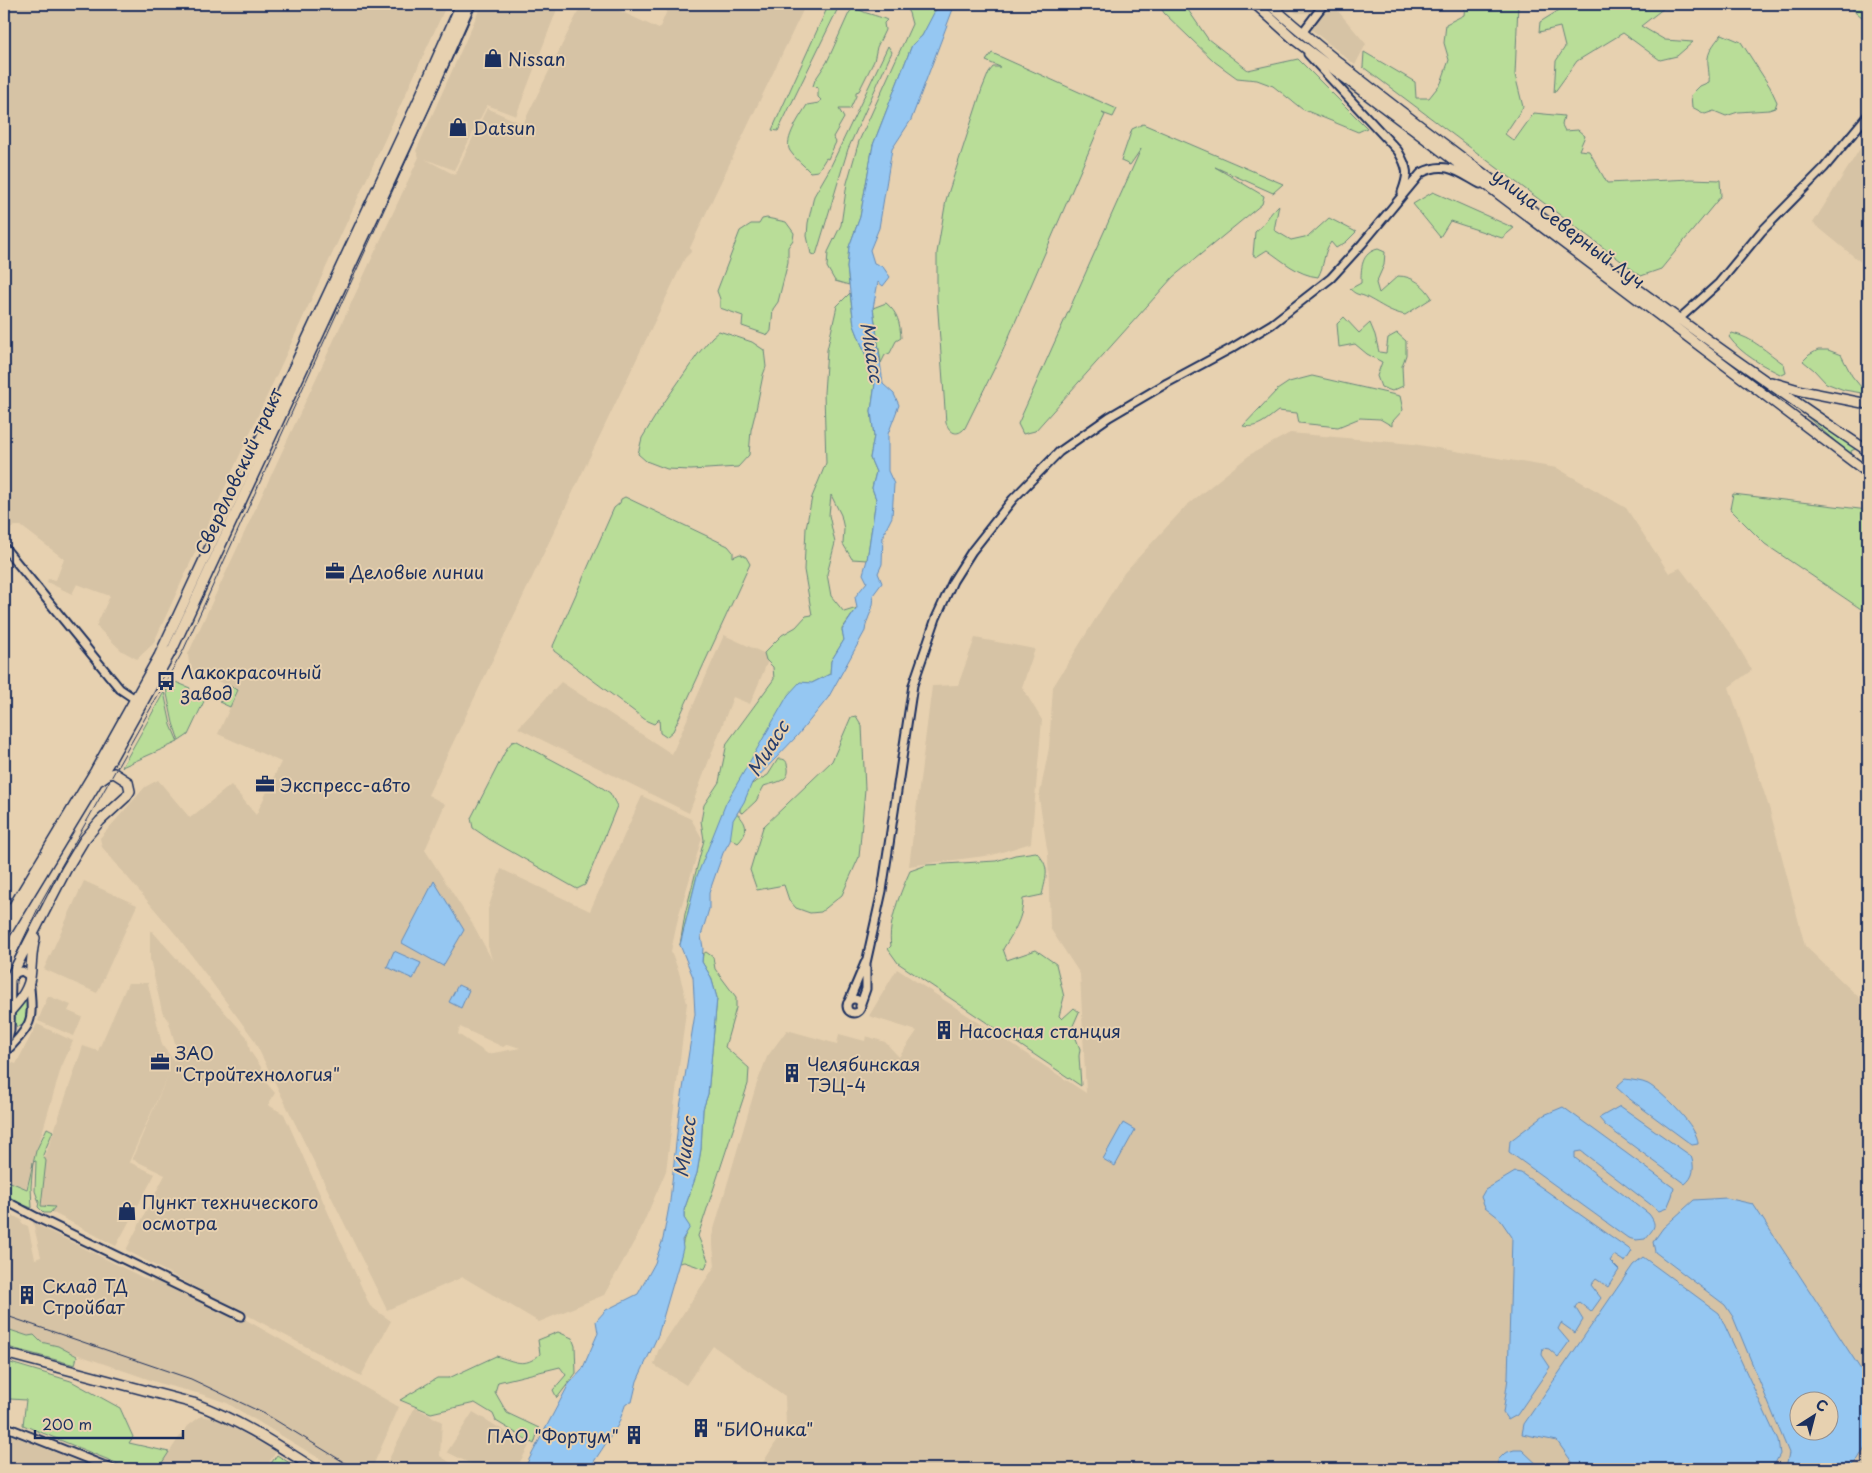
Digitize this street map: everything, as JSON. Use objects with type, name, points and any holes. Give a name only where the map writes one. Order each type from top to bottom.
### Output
[{"type":"main road","name":"Свердловский тракт","points":[[4,936],[110,761],[414,110],[461,4]]},
{"type":"main road","name":"Свердловский тракт","points":[[4,922],[178,638],[422,113],[470,4]]},
{"type":"main road","name":"улица Северный Луч","points":[[1254,4],[1388,101],[1678,320],[1762,380],[1868,451]]},
{"type":"main road","name":"улица Северный Луч","points":[[1269,4],[1299,37],[1494,191],[1868,473]]},
{"type":"main road","points":[[1762,380],[1802,391],[1868,404]]},
{"type":"main road","points":[[1857,464],[1854,459],[1857,452],[1861,450],[1868,451]]},
{"type":"main road","points":[[4,990],[66,870],[84,840],[130,791],[128,782],[110,768],[110,761]]},
{"type":"main road","points":[[98,781],[114,773]]},
{"type":"main road","points":[[8,1016],[22,997],[30,979],[32,947],[41,919]]},
{"type":"main road","points":[[4,1353],[207,1408],[245,1425],[315,1469]]},
{"type":"street","points":[[1324,4],[1299,37],[1398,151],[1405,163],[1408,174],[1402,195]]},
{"type":"street","points":[[1678,320],[1718,283],[1761,232],[1824,168],[1868,116]]},
{"type":"street","points":[[866,963],[866,989],[857,1012],[852,1012],[847,1007],[866,963],[882,891],[898,774],[913,685],[936,618],[953,581],[972,551],[1013,499],[1059,452],[1109,417],[1272,324],[1330,278],[1366,240],[1421,173],[1432,168],[1448,167],[1494,191]]},
{"type":"street","points":[[4,547],[120,689],[138,702]]},
{"type":"street","points":[[22,971],[30,979],[31,1018],[15,1042],[4,1053],[9,1039],[8,1016],[11,979],[16,973],[22,971]]},
{"type":"street","points":[[849,1001],[856,1000],[860,1006]]},
{"type":"street","points":[[8,1016],[15,1028],[22,1028],[27,1024]]},
{"type":"street","points":[[4,1200],[241,1316]]},
{"type":"street","points":[[4,1426],[113,1469]]},
{"type":"shaded area","points":[[4,4],[447,4],[153,644],[137,659],[122,651],[96,626],[110,596],[77,584],[72,594],[47,582],[48,579],[56,580],[64,559],[21,526],[15,526],[10,529],[4,522]]},
{"type":"shaded area","points":[[482,4],[559,4],[516,116],[487,105],[454,170],[425,159],[455,175],[487,108],[523,124],[582,4],[605,4],[659,29],[670,4],[806,4],[707,211],[690,248],[691,252],[685,258],[428,795],[445,804],[425,850],[475,928],[492,960],[488,946],[488,909],[501,869],[590,911],[642,796],[691,819],[702,838],[679,914],[671,951],[687,1003],[666,1171],[639,1233],[604,1295],[539,1322],[463,1277],[387,1310],[253,1038],[178,937],[102,847],[100,838],[145,787],[158,780],[190,818],[231,785],[256,815],[281,762],[218,734],[238,690],[194,671],[189,663],[188,654],[419,157],[416,151]],"holes":[[[460,1027],[503,1047],[508,1044],[520,1048],[488,1054],[458,1034]]]},
{"type":"shaded area","points":[[1287,4],[1318,4],[1313,13],[1296,13]]},
{"type":"shaded area","points":[[1328,4],[1332,4],[1366,44],[1355,65],[1312,30],[1312,22]]},
{"type":"shaded area","points":[[1868,136],[1868,268],[1813,223]]},
{"type":"shaded area","points":[[1290,433],[1413,444],[1557,468],[1626,508],[1669,573],[1680,568],[1732,636],[1752,670],[1729,687],[1769,807],[1805,946],[1868,1006],[1868,1469],[759,1469],[786,1426],[785,1396],[713,1346],[686,1385],[654,1365],[658,1351],[715,1266],[712,1236],[756,1086],[767,1057],[787,1030],[837,1044],[839,1034],[865,1041],[866,1036],[885,1042],[899,1057],[917,1031],[869,1016],[897,969],[1086,1093],[1080,974],[1050,928],[1048,854],[1039,798],[1049,748],[1053,687],[1124,573],[1186,506],[1251,454]]},
{"type":"shaded area","points":[[724,635],[770,656],[750,704],[733,697],[689,813],[518,728],[561,682],[672,754]]},
{"type":"shaded area","points":[[975,638],[1035,649],[1022,687],[1042,720],[1031,843],[992,855],[909,866],[932,686],[958,685]]},
{"type":"shaded area","points":[[84,881],[137,905],[97,993],[44,969]]},
{"type":"shaded area","points":[[152,931],[247,1037],[250,1051],[261,1067],[263,1079],[275,1093],[268,1105],[284,1114],[370,1306],[391,1321],[361,1376],[126,1250],[165,1175],[132,1159],[169,1073],[129,1162],[155,1174],[116,1246],[42,1207],[43,1163],[83,1046],[98,1051],[128,983],[148,983],[162,1045],[174,1061],[179,1057],[168,1019],[162,1011],[150,959],[150,932]]},
{"type":"shaded area","points":[[48,996],[71,1005],[68,1011],[82,1017],[74,1036],[38,1021]]},
{"type":"shaded area","points":[[37,1024],[73,1041],[61,1068],[26,1188],[4,1180],[4,1062],[6,1060],[16,1064]]},
{"type":"shaded area","points":[[4,1211],[22,1220],[21,1223],[28,1226],[35,1259],[41,1257],[33,1222],[152,1282],[155,1276],[199,1295],[399,1407],[373,1469],[337,1469],[227,1403],[162,1384],[4,1329]]},
{"type":"shaded area","points":[[415,1407],[442,1422],[440,1456],[460,1469],[384,1469]]},
{"type":"shaded area","points":[[473,1412],[529,1446],[516,1469],[481,1469],[447,1452]]},
{"type":"shaded area","points":[[201,1416],[218,1419],[276,1452],[265,1469],[158,1469],[188,1426]]},
{"type":"shaded area","points":[[4,1432],[96,1469],[4,1469]]},
{"type":"green space","points":[[829,4],[840,4],[778,131],[772,130]]},
{"type":"green space","points":[[904,4],[930,4],[938,7],[922,36],[912,45],[873,145],[860,217],[849,247],[847,267],[849,285],[835,281],[827,267],[828,252],[841,225],[847,183],[859,141],[912,24]]},
{"type":"green space","points":[[1159,4],[1184,4],[1208,39],[1248,70],[1298,59],[1367,128],[1358,132],[1302,109],[1273,86],[1257,80],[1237,78],[1215,62],[1164,13]]},
{"type":"green space","points":[[1465,4],[1518,4],[1515,75],[1523,107],[1505,134],[1514,141],[1534,113],[1564,116],[1562,125],[1565,131],[1578,130],[1585,136],[1579,150],[1589,151],[1607,183],[1691,179],[1720,180],[1721,196],[1661,269],[1641,276],[1363,67],[1364,52],[1415,82],[1416,98],[1429,98],[1441,83],[1449,60],[1444,43],[1446,24],[1464,15]]},
{"type":"green space","points":[[1569,4],[1669,4],[1641,26],[1665,40],[1693,42],[1677,56],[1660,60],[1623,33],[1577,61],[1554,93],[1556,61],[1565,47],[1560,27],[1539,32],[1540,22]]},
{"type":"green space","points":[[1846,4],[1868,4],[1868,22]]},
{"type":"green space","points":[[853,8],[887,20],[884,23],[885,30],[877,47],[874,61],[859,91],[856,92],[850,109],[839,109],[844,118],[833,137],[836,142],[828,159],[826,158],[818,171],[810,172],[794,157],[788,146],[789,141],[807,105],[819,103],[821,100],[818,97],[818,88],[813,86],[815,80],[827,62]]},
{"type":"green space","points":[[1722,34],[1741,42],[1770,87],[1777,102],[1775,108],[1738,112],[1726,116],[1714,111],[1705,114],[1692,107],[1691,95],[1700,86],[1709,82],[1708,60],[1710,51]]},
{"type":"green space","points":[[888,46],[892,52],[848,149],[816,255],[811,254],[807,236],[814,196],[829,170]]},
{"type":"green space","points":[[992,53],[1117,109],[1113,117],[1102,113],[1105,115],[1001,355],[965,428],[954,433],[946,423],[937,298],[937,253],[946,200],[982,89],[993,67],[1000,67],[986,61]]},
{"type":"green space","points":[[1143,124],[1283,184],[1273,193],[1215,167],[1264,196],[1262,204],[1173,277],[1035,431],[1023,434],[1018,424],[1141,149],[1130,165],[1121,161],[1132,129]]},
{"type":"green space","points":[[1433,192],[1514,228],[1502,238],[1450,221],[1440,237],[1413,204]]},
{"type":"green space","points":[[1279,205],[1274,230],[1291,240],[1309,236],[1329,218],[1356,232],[1346,242],[1336,248],[1331,242],[1318,277],[1297,270],[1267,250],[1256,257],[1253,255],[1255,232]]},
{"type":"green space","points":[[767,218],[786,222],[794,233],[793,240],[788,247],[788,262],[778,302],[773,309],[771,331],[768,335],[742,326],[743,316],[720,308],[720,299],[717,291],[740,231],[751,224],[759,224],[762,219]]},
{"type":"green space","points":[[1378,249],[1385,252],[1384,265],[1376,283],[1379,293],[1398,276],[1403,276],[1418,282],[1432,298],[1405,315],[1390,310],[1350,289],[1361,283],[1362,267],[1365,258],[1372,251]]},
{"type":"green space","points":[[850,293],[854,325],[875,384],[871,411],[874,436],[870,458],[876,472],[872,488],[876,499],[867,560],[852,559],[843,544],[844,529],[841,515],[831,495],[829,515],[835,543],[827,574],[831,596],[844,612],[857,608],[842,629],[844,640],[831,661],[830,674],[812,683],[726,804],[744,822],[745,831],[738,843],[726,836],[697,876],[680,945],[685,914],[704,840],[701,821],[704,805],[719,782],[727,743],[774,679],[773,667],[766,660],[764,653],[782,635],[796,627],[806,616],[812,615],[804,570],[806,528],[812,497],[826,463],[824,393],[827,350],[837,306]]},
{"type":"green space","points":[[886,303],[898,319],[901,338],[896,341],[890,353],[885,355],[881,363],[873,308]]},
{"type":"green space","points":[[1344,317],[1359,333],[1370,323],[1379,352],[1386,353],[1388,338],[1397,333],[1406,341],[1406,355],[1402,366],[1403,386],[1392,391],[1381,387],[1377,376],[1382,362],[1367,354],[1355,344],[1339,347],[1337,324]]},
{"type":"green space","points":[[719,331],[752,342],[764,350],[766,367],[751,430],[749,455],[738,467],[691,470],[667,469],[646,461],[638,454],[642,438],[698,354]]},
{"type":"green space","points":[[1732,333],[1747,338],[1784,364],[1786,373],[1782,375],[1746,354],[1729,337]]},
{"type":"green space","points":[[1818,350],[1828,350],[1841,355],[1852,376],[1861,387],[1868,373],[1868,394],[1844,390],[1826,383],[1803,361]]},
{"type":"green space","points":[[1312,376],[1400,396],[1403,410],[1392,422],[1392,426],[1380,419],[1360,418],[1338,427],[1299,423],[1297,413],[1278,411],[1258,425],[1243,426],[1277,390],[1289,382]]},
{"type":"green space","points":[[1805,415],[1857,448],[1851,451],[1852,456]]},
{"type":"green space","points":[[1733,494],[1868,510],[1868,604],[1861,609],[1765,544],[1730,509]]},
{"type":"green space","points":[[625,497],[728,546],[733,552],[733,557],[740,554],[746,557],[750,564],[673,731],[666,737],[660,733],[659,719],[654,724],[647,721],[554,651],[553,646],[614,508]]},
{"type":"green space","points":[[173,681],[190,688],[186,696],[196,700],[199,694],[206,697],[188,735],[179,741],[166,689],[168,690]]},
{"type":"green space","points":[[227,685],[238,690],[230,707],[219,702],[225,700],[223,694]]},
{"type":"green space","points":[[164,692],[171,725],[178,742],[122,767]]},
{"type":"green space","points":[[856,716],[862,726],[865,789],[859,857],[842,895],[821,912],[810,913],[796,908],[789,900],[784,885],[757,890],[750,870],[763,827],[832,761],[851,717]]},
{"type":"green space","points":[[517,741],[592,781],[610,793],[617,806],[585,885],[577,889],[473,828],[471,818],[507,748],[512,742]]},
{"type":"green space","points":[[778,759],[787,762],[788,770],[785,778],[764,786],[756,801],[743,813],[740,812],[740,803],[748,786],[768,775]]},
{"type":"green space","points":[[1036,852],[1046,867],[1042,895],[1023,899],[1019,919],[1003,949],[1007,960],[1036,950],[1056,964],[1064,997],[1059,1016],[1062,1019],[1074,1008],[1079,1012],[1072,1028],[1080,1049],[1081,1086],[898,963],[888,949],[891,946],[890,937],[893,918],[910,871],[927,865],[996,861],[1015,855]]},
{"type":"green space","points":[[706,952],[713,957],[715,969],[736,997],[736,1008],[725,1047],[749,1068],[748,1084],[698,1236],[708,1260],[705,1269],[684,1262],[679,1263],[683,1240],[689,1227],[684,1218],[684,1210],[697,1173],[701,1149],[703,1109],[708,1094],[717,998],[711,977],[702,962],[703,954]]},
{"type":"green space","points":[[27,997],[25,1019],[17,1027],[14,1019],[15,1015]]},
{"type":"green space","points":[[47,1128],[53,1131],[43,1155],[46,1161],[41,1206],[55,1207],[50,1213],[44,1213],[38,1207],[39,1202],[35,1191],[36,1161],[33,1162]]},
{"type":"green space","points":[[33,1165],[32,1208],[18,1203],[5,1195],[8,1181],[27,1189]]},
{"type":"green space","points":[[4,1328],[28,1336],[34,1335],[41,1342],[58,1346],[77,1356],[75,1365],[4,1346]]},
{"type":"green space","points":[[558,1332],[572,1338],[575,1346],[576,1373],[557,1398],[553,1390],[566,1375],[560,1367],[498,1382],[495,1392],[507,1413],[539,1428],[534,1444],[496,1421],[493,1414],[475,1403],[431,1413],[400,1400],[437,1378],[449,1378],[496,1356],[524,1363],[535,1359],[540,1354],[538,1340]]},
{"type":"green space","points":[[4,1361],[71,1381],[120,1408],[133,1437],[129,1443],[169,1452],[158,1469],[131,1469],[23,1425],[26,1400],[10,1399],[4,1404]]},
{"type":"green space","points":[[277,1455],[296,1467],[298,1469],[267,1469]]},
{"type":"water","name":"Миасс","points":[[930,4],[963,4],[958,9],[953,9],[911,120],[892,149],[879,228],[870,250],[874,263],[883,267],[890,277],[883,286],[878,282],[873,308],[883,384],[894,394],[899,405],[888,434],[888,471],[894,484],[892,517],[883,535],[882,564],[878,573],[882,583],[873,595],[873,604],[865,631],[828,698],[797,736],[752,783],[744,802],[733,820],[730,841],[723,853],[709,893],[709,909],[701,936],[703,948],[702,962],[711,977],[717,998],[708,1094],[703,1109],[701,1149],[697,1173],[684,1210],[684,1218],[690,1227],[682,1240],[683,1248],[658,1335],[637,1381],[632,1402],[626,1403],[618,1425],[589,1469],[524,1469],[569,1384],[582,1370],[598,1333],[596,1321],[606,1310],[638,1294],[655,1263],[663,1239],[670,1201],[679,1114],[695,1014],[693,977],[680,945],[697,876],[726,803],[788,695],[800,682],[812,683],[830,674],[831,661],[844,640],[842,630],[857,608],[855,597],[867,582],[863,574],[867,560],[876,499],[872,488],[876,472],[870,458],[874,436],[871,411],[875,384],[854,325],[847,267],[849,247],[860,217],[873,145],[912,45],[922,36],[937,7]]},
{"type":"water","points":[[434,881],[464,930],[443,966],[402,943]]},
{"type":"water","points":[[394,951],[421,963],[413,979],[387,967]]},
{"type":"water","points":[[458,985],[469,990],[461,1008],[449,1002]]},
{"type":"water","points":[[1625,1079],[1646,1083],[1662,1094],[1693,1129],[1698,1144],[1692,1145],[1627,1097],[1616,1087]]},
{"type":"water","points":[[1620,1106],[1691,1156],[1693,1172],[1685,1184],[1606,1126],[1599,1118]]},
{"type":"water","points":[[1563,1107],[1674,1188],[1667,1208],[1659,1211],[1581,1151],[1575,1152],[1575,1158],[1649,1214],[1654,1227],[1645,1239],[1636,1240],[1628,1238],[1509,1152],[1510,1141],[1544,1115]]},
{"type":"water","points":[[1123,1123],[1135,1130],[1115,1166],[1103,1159]]},
{"type":"water","points":[[1515,1172],[1521,1173],[1632,1251],[1625,1262],[1614,1255],[1610,1261],[1619,1270],[1608,1287],[1596,1279],[1591,1285],[1601,1298],[1591,1312],[1579,1302],[1575,1307],[1583,1320],[1575,1333],[1561,1323],[1558,1329],[1569,1342],[1558,1357],[1549,1349],[1543,1348],[1542,1355],[1550,1367],[1517,1415],[1508,1420],[1503,1413],[1508,1378],[1512,1237],[1499,1218],[1485,1207],[1481,1197],[1485,1190]]},
{"type":"water","points":[[1726,1198],[1753,1204],[1867,1379],[1868,1442],[1858,1459],[1848,1469],[1789,1469],[1786,1467],[1789,1453],[1733,1317],[1725,1305],[1655,1252],[1653,1242],[1663,1228],[1694,1200]]},
{"type":"water","points":[[1643,1257],[1719,1313],[1778,1441],[1780,1454],[1772,1469],[1577,1469],[1557,1441],[1522,1434],[1524,1424],[1633,1265]]},
{"type":"water","points":[[1522,1450],[1542,1469],[1518,1469],[1512,1465],[1500,1469],[1498,1460],[1505,1453]]},
{"type":"tram line","points":[[4,980],[41,902],[183,651],[477,4]]},
{"type":"railway","points":[[4,1315],[191,1379],[267,1415],[355,1469]]},
{"type":"place","name":"Nissan","points":[[493,58]]},
{"type":"place","name":"Datsun","points":[[458,127]]},
{"type":"place","name":"Деловые линии","points":[[335,571]]},
{"type":"place","name":"Лакокрасочный завод","points":[[166,681]]},
{"type":"place","name":"Экспресс-авто","points":[[265,784]]},
{"type":"place","name":"Насосная станция","points":[[944,1030]]},
{"type":"place","name":"ЗАО \"Стройтехнология\"","points":[[160,1062]]},
{"type":"place","name":"Челябинская ТЭЦ-4","points":[[792,1073]]},
{"type":"place","name":"Пункт технического осмотра","points":[[127,1211]]},
{"type":"place","name":"Склад ТД Стройбат","points":[[27,1295]]},
{"type":"place","name":"\"БИОника\"","points":[[701,1428]]},
{"type":"place","name":"ПАО \"Фортум\"","points":[[634,1435]]}]
